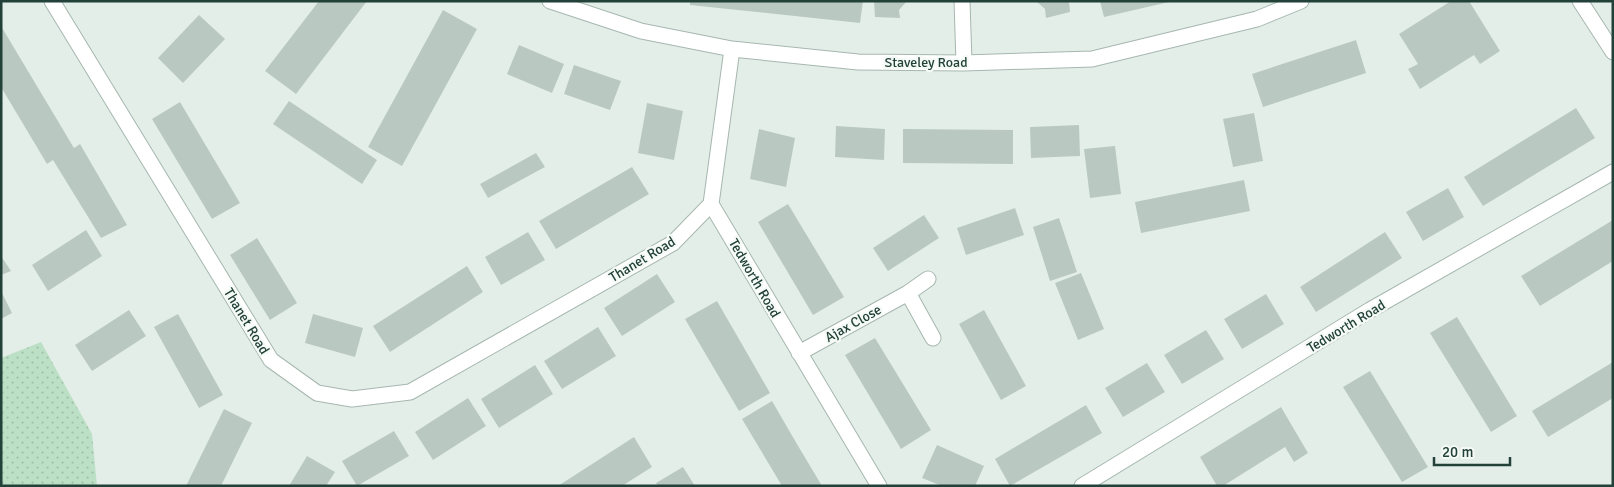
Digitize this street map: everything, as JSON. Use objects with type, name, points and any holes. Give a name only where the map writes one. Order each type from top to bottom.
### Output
[{"type":"street","name":"Thanet Road","points":[[52,1],[270,360],[317,393],[352,399],[410,392],[673,243],[711,204]]},
{"type":"street","name":"Staveley Road","points":[[550,1],[641,31],[732,49],[858,62],[964,63],[1092,59],[1257,19],[1300,1]]},
{"type":"street","points":[[962,1],[964,63]]},
{"type":"street","points":[[1580,1],[1613,52]]},
{"type":"street","points":[[711,204],[732,49]]},
{"type":"street","name":"Tedworth Road","points":[[1082,486],[1370,310],[1613,172]]},
{"type":"street","name":"Tedworth Road","points":[[711,204],[879,486]]},
{"type":"street","name":"Ajax Close","points":[[799,353],[908,293],[928,279]]},
{"type":"street","points":[[908,293],[933,338]]},
{"type":"green space","points":[[41,342],[92,434],[97,486],[1,486],[1,358]]},
{"type":"building","points":[[319,1],[367,1],[296,94],[265,71]]},
{"type":"building","points":[[690,1],[863,1],[860,23],[690,5]]},
{"type":"building","points":[[874,1],[907,1],[899,10],[900,18],[875,17]]},
{"type":"building","points":[[1036,1],[1069,1],[1070,12],[1046,18],[1045,9]]},
{"type":"building","points":[[1100,1],[1169,1],[1169,2],[1104,17]]},
{"type":"building","points":[[1451,1],[1469,1],[1500,51],[1480,64],[1474,55],[1420,89],[1408,69],[1418,64],[1399,34]]},
{"type":"building","points":[[443,10],[477,29],[402,166],[368,147]]},
{"type":"building","points":[[199,15],[225,39],[183,83],[158,58]]},
{"type":"building","points":[[1,26],[74,148],[80,144],[127,225],[101,238],[53,160],[47,164],[1,87]]},
{"type":"building","points":[[1356,40],[1366,73],[1263,107],[1252,74]]},
{"type":"building","points":[[519,45],[564,64],[552,93],[507,74]]},
{"type":"building","points":[[574,65],[621,81],[610,110],[564,94]]},
{"type":"building","points":[[289,101],[377,160],[362,184],[273,124]]},
{"type":"building","points":[[180,102],[240,203],[212,219],[152,119]]},
{"type":"building","points":[[647,103],[683,111],[674,160],[638,153]]},
{"type":"building","points":[[1576,108],[1595,138],[1483,206],[1464,177]]},
{"type":"building","points":[[1254,113],[1263,161],[1233,167],[1223,119]]},
{"type":"building","points":[[1079,125],[1080,156],[1031,158],[1030,127]]},
{"type":"building","points":[[836,126],[885,129],[884,160],[835,157]]},
{"type":"building","points":[[759,129],[795,138],[786,187],[750,179]]},
{"type":"building","points":[[903,129],[1013,130],[1013,164],[903,163]]},
{"type":"building","points":[[1115,146],[1121,194],[1090,198],[1084,149]]},
{"type":"building","points":[[536,153],[545,167],[488,198],[480,184]]},
{"type":"building","points":[[632,167],[649,194],[556,249],[539,221]]},
{"type":"building","points":[[1244,180],[1250,211],[1141,233],[1135,202]]},
{"type":"building","points":[[1448,188],[1464,217],[1423,241],[1406,212]]},
{"type":"building","points":[[788,204],[844,297],[813,315],[758,222]]},
{"type":"building","points":[[1015,208],[1024,235],[966,255],[957,228]]},
{"type":"building","points":[[924,215],[939,238],[888,271],[873,248]]},
{"type":"building","points":[[1059,218],[1077,272],[1050,281],[1033,227]]},
{"type":"building","points":[[1613,220],[1613,261],[1540,306],[1521,276]]},
{"type":"building","points":[[86,230],[102,256],[48,291],[32,265]]},
{"type":"building","points":[[528,232],[545,260],[501,285],[485,257]]},
{"type":"building","points":[[1385,232],[1402,258],[1316,312],[1300,287]]},
{"type":"building","points":[[257,238],[297,303],[270,320],[230,255]]},
{"type":"building","points":[[1,256],[11,271],[1,275]]},
{"type":"building","points":[[467,266],[483,292],[390,352],[373,326]]},
{"type":"building","points":[[1081,273],[1104,329],[1078,340],[1055,283]]},
{"type":"building","points":[[657,274],[675,302],[622,336],[604,308]]},
{"type":"building","points":[[1,291],[12,313],[1,319]]},
{"type":"building","points":[[1266,294],[1284,324],[1242,349],[1224,319]]},
{"type":"building","points":[[717,301],[770,393],[739,411],[685,319]]},
{"type":"building","points":[[129,310],[146,336],[92,371],[75,345]]},
{"type":"building","points":[[984,310],[1026,386],[1001,400],[959,324]]},
{"type":"building","points":[[178,314],[223,395],[199,408],[154,327]]},
{"type":"building","points":[[313,314],[363,328],[355,357],[305,343]]},
{"type":"building","points":[[1457,317],[1517,416],[1491,432],[1430,333]]},
{"type":"building","points":[[598,327],[616,356],[562,389],[544,361]]},
{"type":"building","points":[[1206,330],[1224,359],[1182,384],[1164,355]]},
{"type":"building","points":[[875,338],[931,430],[901,449],[845,355]]},
{"type":"building","points":[[1613,362],[1613,398],[1548,437],[1532,411]]},
{"type":"building","points":[[1147,363],[1165,392],[1123,417],[1105,388]]},
{"type":"building","points":[[535,365],[553,394],[499,428],[481,399]]},
{"type":"building","points":[[1370,371],[1428,467],[1402,482],[1343,387]]},
{"type":"building","points":[[468,398],[486,426],[433,460],[415,432]]},
{"type":"building","points":[[772,401],[822,486],[782,486],[742,419]]},
{"type":"building","points":[[1086,405],[1102,433],[1010,486],[995,459]]},
{"type":"building","points":[[1281,407],[1308,453],[1294,462],[1285,447],[1223,486],[1217,486],[1200,457]]},
{"type":"building","points":[[224,409],[252,423],[221,486],[186,486]]},
{"type":"building","points":[[394,431],[409,456],[357,486],[342,461]]},
{"type":"building","points":[[634,437],[652,467],[622,486],[558,486]]},
{"type":"building","points":[[937,445],[984,466],[975,486],[942,486],[922,478]]},
{"type":"building","points":[[307,456],[335,472],[326,486],[289,486]]},
{"type":"building","points":[[683,467],[695,486],[658,486],[656,483]]}]
